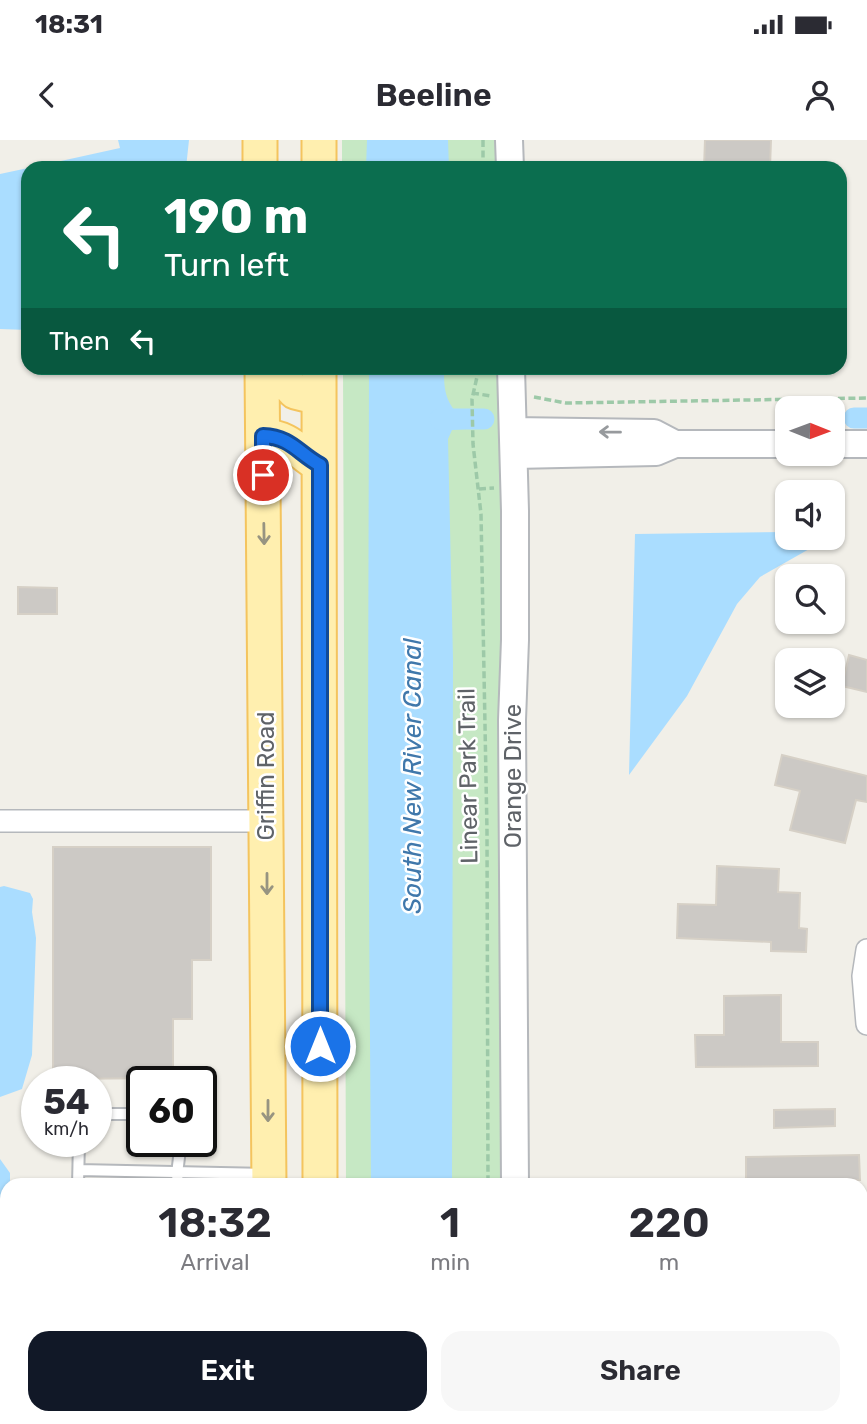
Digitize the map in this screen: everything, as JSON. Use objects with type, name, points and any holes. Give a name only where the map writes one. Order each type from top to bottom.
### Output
[{"type":"main road","points":[[260,140],[260,161]]},
{"type":"main road","points":[[319,140],[319,161]]},
{"type":"main road","name":"Griffin Road","points":[[262,375],[269,1178]]},
{"type":"main road","points":[[279,375],[295,392],[319,383],[320,1178]]},
{"type":"main road","points":[[263,436],[291,443],[307,458],[320,465]]},
{"type":"street","points":[[509,140],[510,161]]},
{"type":"street","name":"Orange Drive","points":[[511,375],[515,640],[512,720],[514,1178]]},
{"type":"street","points":[[514,443],[654,433],[675,443],[775,444]]},
{"type":"street","points":[[845,444],[867,444]]},
{"type":"street","points":[[0,821],[267,821]]},
{"type":"street","points":[[867,950],[863,976],[867,1024]]},
{"type":"lane","points":[[78,1178],[79,1157]]},
{"type":"lane","points":[[178,1178],[180,1157]]},
{"type":"lane","points":[[79,1170],[167,1178]]},
{"type":"path","points":[[483,140],[483,161]]},
{"type":"path","name":"Linear Park Trail","points":[[477,375],[472,399],[473,444],[481,528],[487,831],[488,1178]]},
{"type":"path","points":[[472,393],[500,397]]},
{"type":"path","points":[[530,397],[566,403],[867,398]]},
{"type":"path","points":[[479,489],[499,488]]},
{"type":"green space","points":[[342,140],[500,140],[500,161],[342,161]]},
{"type":"green space","points":[[343,375],[500,375],[505,1178],[346,1178]]},
{"type":"water","points":[[118,140],[189,140],[187,161],[61,161],[120,148]]},
{"type":"water","points":[[367,140],[448,140],[449,161],[366,161]]},
{"type":"water","points":[[21,170],[21,330],[0,329],[0,174]]},
{"type":"water","name":"South New River Canal","points":[[369,375],[444,375],[449,402],[456,412],[467,411],[466,429],[452,430],[448,439],[453,659],[452,1178],[371,1178]]},
{"type":"water","points":[[775,532],[775,550],[807,550],[783,564],[775,564],[775,568],[760,577],[737,604],[687,696],[629,775],[635,534]]},
{"type":"water","points":[[0,887],[30,893],[33,899],[36,938],[32,1055],[29,1066],[21,1066],[21,1089],[0,1097]]},
{"type":"water","points":[[0,1159],[10,1173],[10,1178],[0,1178]]},
{"type":"building","points":[[705,140],[771,140],[770,161],[704,161]]},
{"type":"building","points":[[18,587],[57,588],[57,614],[18,614]]},
{"type":"building","points":[[849,655],[867,660],[867,692],[845,687]]},
{"type":"building","points":[[782,755],[867,776],[867,802],[856,800],[845,843],[790,830],[800,791],[775,785]]},
{"type":"building","points":[[53,847],[211,847],[211,960],[192,960],[192,1019],[173,1019],[173,1066],[126,1066],[126,1078],[112,1079],[112,1066],[53,1066]]},
{"type":"building","points":[[717,866],[779,869],[778,892],[800,893],[799,928],[807,929],[806,952],[771,951],[771,942],[677,938],[678,904],[716,905]]},
{"type":"building","points":[[781,995],[781,1042],[818,1042],[818,1066],[696,1067],[695,1035],[724,1035],[724,996]]},
{"type":"building","points":[[835,1109],[835,1126],[774,1128],[774,1110]]},
{"type":"building","points":[[859,1155],[860,1178],[746,1178],[746,1157]]},
{"type":"waterway","points":[[854,418],[867,418]]},
{"type":"waterway","points":[[440,419],[484,419]]},
{"type":"route","points":[[263,475],[263,436],[291,443],[307,458],[320,465],[320,1046]]}]
